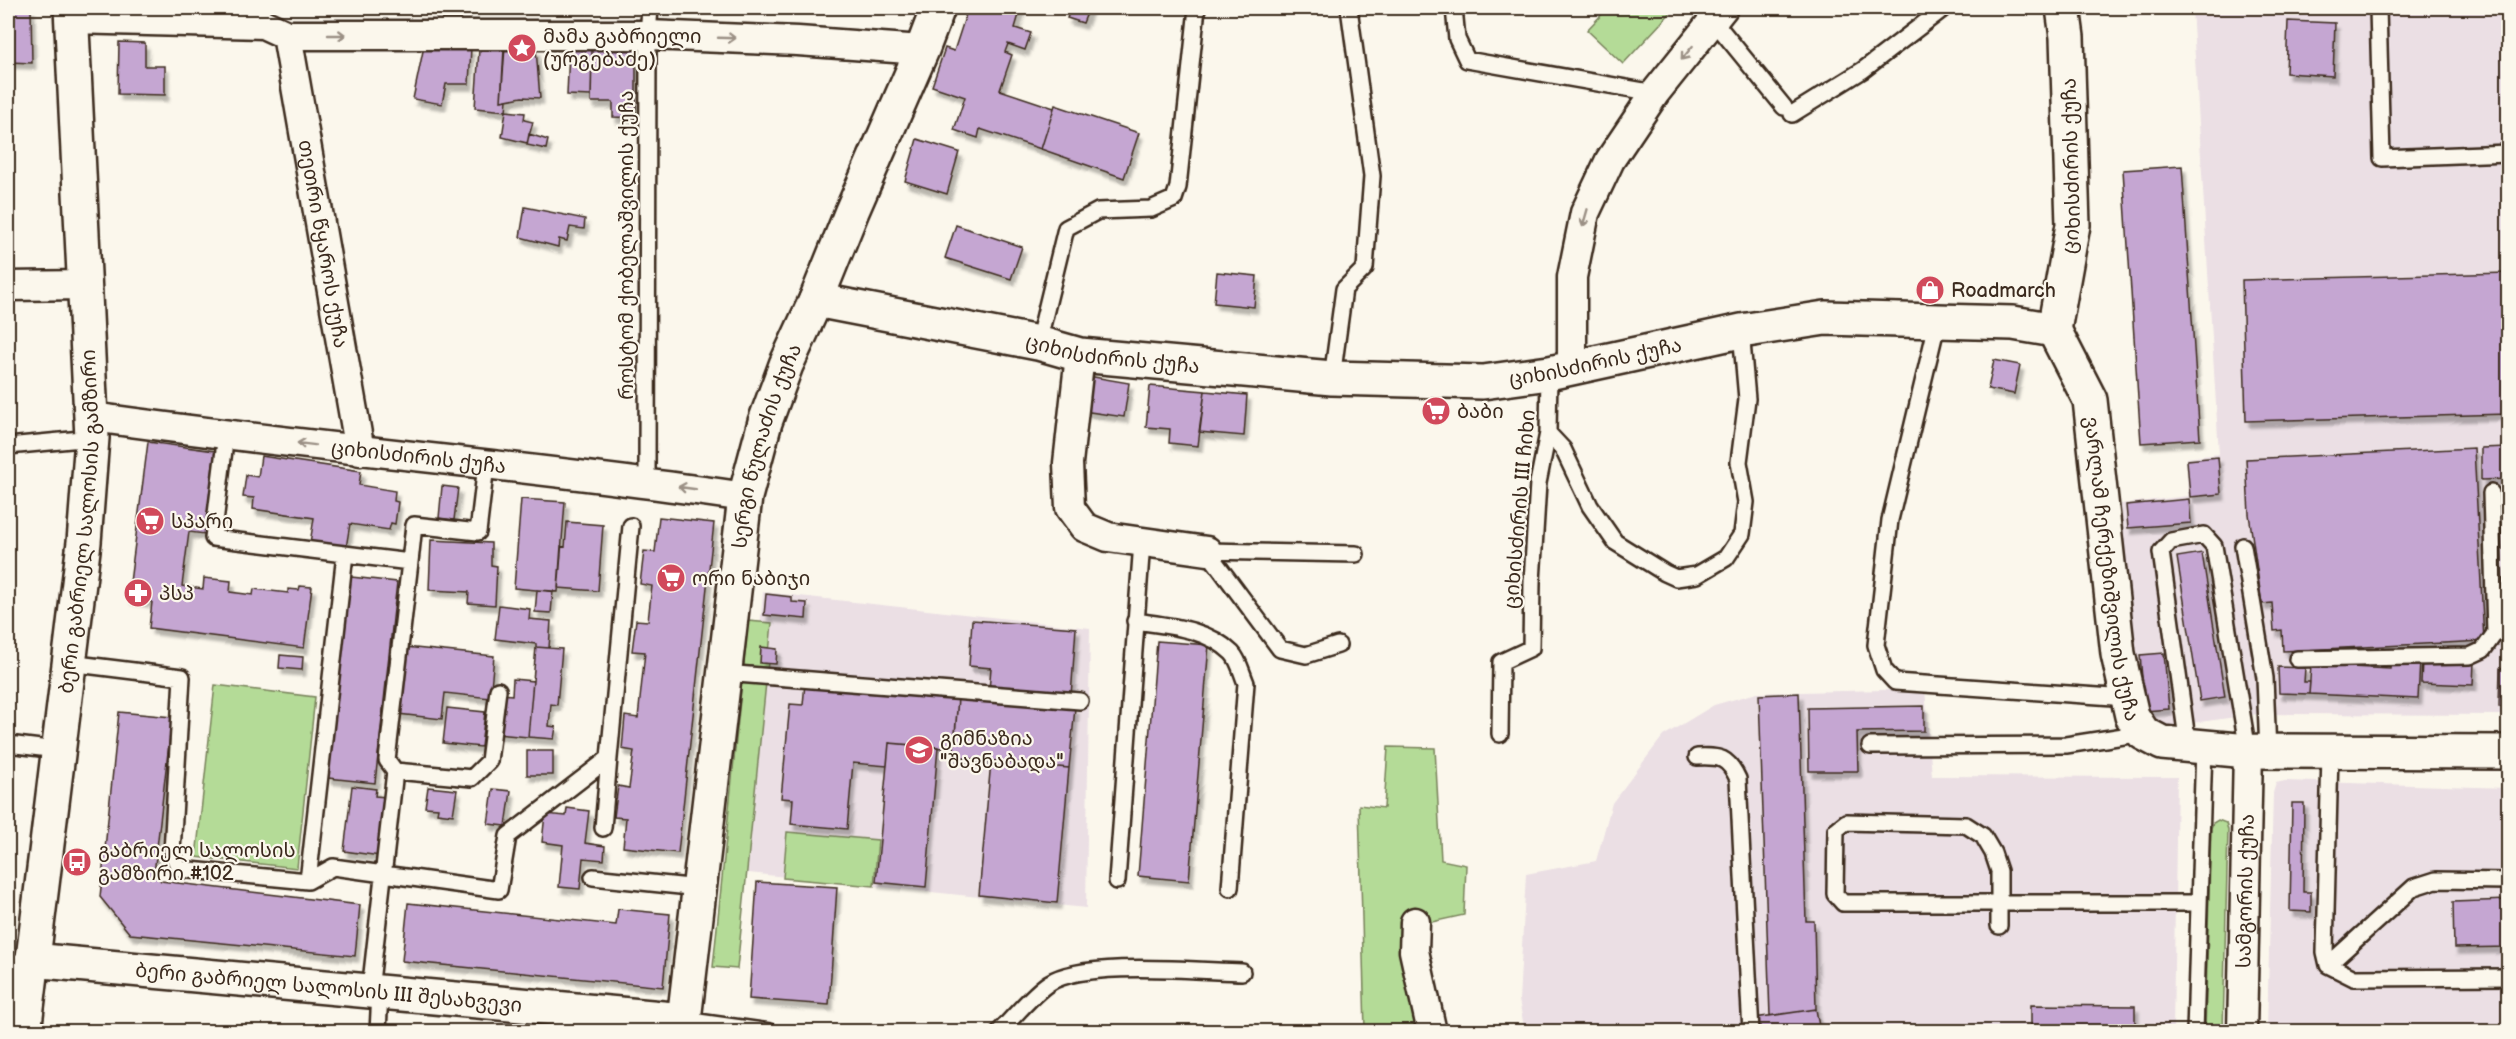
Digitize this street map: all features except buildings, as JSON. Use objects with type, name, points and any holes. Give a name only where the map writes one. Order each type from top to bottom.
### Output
[{"type":"street","name":"სერგი წულაძის ქუჩა","points":[[684,1020],[745,497],[768,412],[786,365],[816,300],[938,8]]},
{"type":"street","name":"ციხისძირის ქუჩა","points":[[816,300],[1038,343],[1080,355],[1332,378],[1483,382],[1561,370],[1741,331],[1825,318],[2013,323],[2054,330],[2073,225],[2067,37],[2063,8]]},
{"type":"street","points":[[71,13],[273,22],[649,21],[798,41],[922,50]]},
{"type":"street","name":"ბერი გაბრიელ სალოსის გამზირი","points":[[24,1032],[20,962],[57,750],[69,663],[84,542],[93,427],[71,13]]},
{"type":"street","points":[[1561,370],[1572,278],[1585,213],[1610,160],[1655,93],[1718,14]]},
{"type":"street","name":"თეთრი წყაროს ქუჩა","points":[[273,22],[360,451]]},
{"type":"street","points":[[8,286],[86,285]]},
{"type":"street","name":"ვარლამ ჩერქეზიშვილის ქუჩა","points":[[2054,330],[2090,400],[2118,654],[2132,716],[2143,733],[2162,743],[2258,751],[2508,753]]},
{"type":"street","points":[[1080,355],[1068,463],[1070,508],[1084,527],[1108,537],[1207,551]]},
{"type":"street","name":"ციხისძირის ქუჩა","points":[[93,427],[226,434],[647,482],[745,497]]},
{"type":"street","name":"სამგორის ქუჩა","points":[[2242,1032],[2258,751]]},
{"type":"street","points":[[1414,922],[1414,951],[1432,1032]]},
{"type":"street","name":"ბერი გაბრიელ სალოსის III შესახვევი","points":[[20,962],[375,991],[627,1023],[684,1020]]},
{"type":"lane","points":[[1038,343],[1066,228],[1098,211],[1151,209],[1174,199],[1178,187],[1197,8]]},
{"type":"lane","points":[[1332,378],[1344,289],[1365,268],[1372,176],[1349,8]]},
{"type":"lane","points":[[1454,8],[1457,39],[1467,60],[1655,93]]},
{"type":"lane","points":[[1718,14],[1788,110],[1863,70],[1944,8]]},
{"type":"lane","points":[[2378,8],[2382,158],[2508,153]]},
{"type":"lane","name":"როსტომ ქობელაშვილის ქუჩა","points":[[647,482],[649,21]]},
{"type":"lane","points":[[1938,320],[1890,520],[1876,645],[1884,670],[1894,682],[2128,698]]},
{"type":"lane","points":[[1548,433],[1563,449],[1590,506],[1615,542],[1676,578],[1697,575],[1726,558],[1742,534],[1746,502],[1739,462],[1747,399],[1741,331]]},
{"type":"lane","name":"ციხისძირის III ჩიხი","points":[[1500,734],[1501,662],[1530,648],[1538,483],[1561,370]]},
{"type":"lane","points":[[8,446],[93,427]]},
{"type":"lane","points":[[226,434],[213,538],[410,562]]},
{"type":"lane","points":[[378,1032],[375,991],[383,875],[395,771],[387,760],[414,525],[478,532],[486,465]]},
{"type":"lane","points":[[2297,659],[2470,656],[2482,650],[2495,633],[2501,561],[2491,494]]},
{"type":"lane","points":[[603,828],[631,526]]},
{"type":"lane","points":[[2195,1032],[2199,903],[2196,746],[2161,552],[2171,541],[2204,535],[2214,546],[2258,751]]},
{"type":"lane","points":[[1117,881],[1142,542]]},
{"type":"lane","points":[[2243,546],[2265,678],[2258,751]]},
{"type":"lane","points":[[1207,551],[1356,554]]},
{"type":"lane","points":[[1207,551],[1280,648],[1306,655],[1338,645]]},
{"type":"lane","points":[[308,881],[345,554]]},
{"type":"lane","points":[[1136,621],[1187,629],[1211,638],[1234,654],[1246,683],[1230,888]]},
{"type":"lane","points":[[69,663],[182,678],[172,852],[179,869],[308,881],[333,867],[499,890],[508,836],[609,758]]},
{"type":"lane","points":[[724,673],[1080,701]]},
{"type":"lane","points":[[395,771],[472,778],[489,761],[498,690]]},
{"type":"lane","points":[[1870,746],[2066,745],[2143,733]]},
{"type":"lane","points":[[8,744],[57,750]]},
{"type":"lane","points":[[2328,965],[2325,952],[2330,753]]},
{"type":"lane","points":[[1697,757],[1716,757],[1731,764],[1738,779],[1751,1032]]},
{"type":"lane","points":[[1999,927],[1999,903],[1999,871],[1993,853],[1983,836],[1966,825],[1846,822],[1836,830],[1835,894],[1843,903],[1999,903],[2199,903]]},
{"type":"lane","points":[[593,877],[699,888]]},
{"type":"lane","points":[[2328,965],[2414,887],[2436,880],[2508,882]]},
{"type":"lane","points":[[2328,965],[2354,978],[2508,977]]},
{"type":"lane","points":[[999,1032],[1048,983],[1072,972],[1106,969],[1242,972]]},
{"type":"lane","points":[[684,1020],[770,1032]]},
{"type":"shaded area","points":[[2192,8],[2508,8],[2508,715],[2258,714],[2163,727],[2142,717],[2131,703],[2121,504],[2188,496],[2186,458],[2219,454]]},
{"type":"shaded area","name":"გიმნაზია \"შავნაბადა\"","points":[[763,592],[1090,628],[1086,908],[739,872]]},
{"type":"shaded area","points":[[1925,689],[1932,776],[2177,777],[2173,1031],[1525,1032],[1519,1000],[1526,874],[1596,861],[1612,803],[1663,736],[1714,705],[1757,693]]},
{"type":"shaded area","points":[[2285,781],[2508,788],[2508,1031],[2267,1032],[2273,793],[2276,783]]},
{"type":"green space","points":[[1608,8],[1675,8],[1623,64],[1587,30]]},
{"type":"green space","points":[[748,621],[772,623],[737,969],[713,967]]},
{"type":"green space","points":[[215,685],[315,697],[297,868],[196,857]]},
{"type":"green space","points":[[1388,747],[1435,748],[1441,860],[1466,865],[1464,915],[1409,927],[1421,1031],[1365,1031],[1359,805],[1384,808]]},
{"type":"green space","points":[[2218,820],[2226,823],[2228,830],[2223,1031],[2205,1031],[2211,828]]},
{"type":"green space","points":[[787,832],[878,840],[874,886],[783,878]]},
{"type":"place","name":"მამა გაბრიელი (ურგებაძე)","points":[[522,48]]},
{"type":"place","name":"Roadmarch","points":[[1930,290]]},
{"type":"place","name":"ბაბი","points":[[1436,411]]},
{"type":"place","name":"სპარი","points":[[150,521]]},
{"type":"place","name":"ორი ნაბიჯი","points":[[671,578]]},
{"type":"place","name":"პსპ","points":[[138,593]]},
{"type":"place","name":"გიმნაზია \"შავნაბადა\"","points":[[919,750]]},
{"type":"place","name":"გაბრიელ სალოსის გამზირი #102","points":[[77,862]]}]
